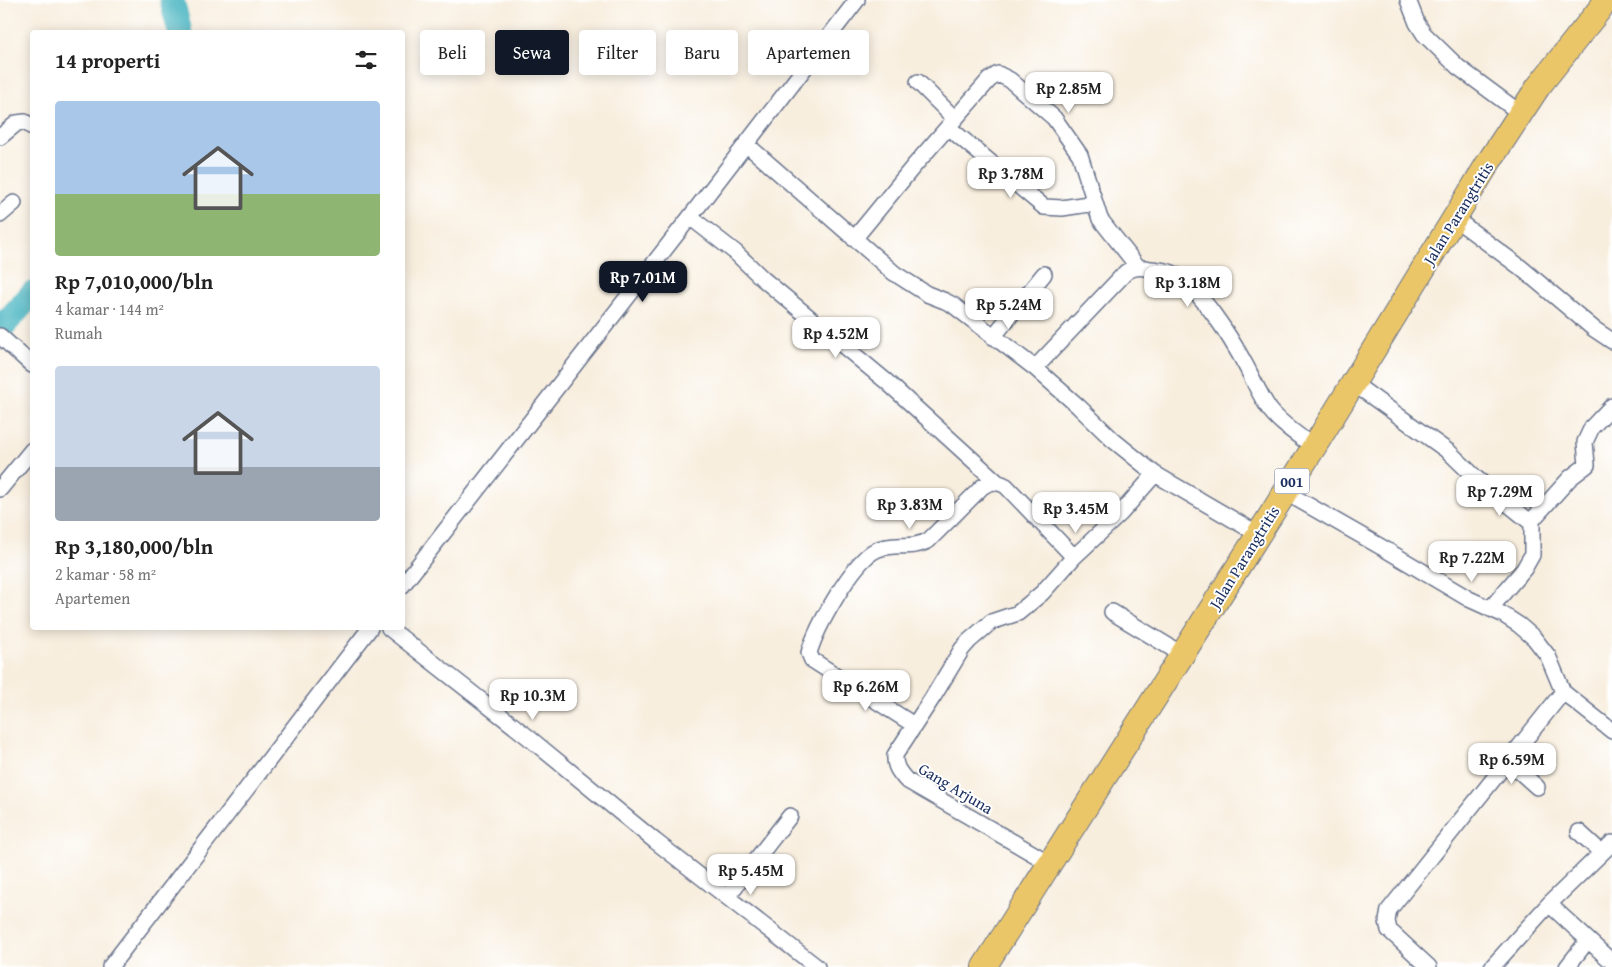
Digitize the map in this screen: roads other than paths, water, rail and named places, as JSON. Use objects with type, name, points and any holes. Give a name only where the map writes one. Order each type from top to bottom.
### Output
[{"type":"main road","name":"Jalan Parangtritis","points":[[984,967],[1314,447],[1520,113],[1538,87],[1607,0]]},
{"type":"street","points":[[405,582],[857,0]]},
{"type":"street","points":[[1408,0],[1417,23],[1424,34],[1458,67],[1520,113]]},
{"type":"street","points":[[854,239],[913,166],[993,76],[998,74],[1003,75],[1054,118],[1080,155],[1100,219],[1138,267]]},
{"type":"street","points":[[918,82],[952,123],[1044,206],[1062,208],[1095,203]]},
{"type":"street","points":[[0,137],[17,123],[25,122],[30,126]]},
{"type":"street","points":[[746,144],[854,239],[912,286],[953,305],[1035,368],[1114,440],[1155,474],[1258,534]]},
{"type":"street","points":[[0,215],[14,203]]},
{"type":"street","points":[[690,217],[735,252],[763,279],[887,382],[997,482],[1006,486],[1074,558],[1120,514],[1155,474]]},
{"type":"street","points":[[1454,218],[1520,268],[1594,329],[1612,341]]},
{"type":"street","points":[[1035,368],[1126,272],[1138,267],[1172,273],[1186,284],[1220,321],[1246,366],[1255,387],[1270,410],[1314,447]]},
{"type":"street","points":[[993,337],[1044,274]]},
{"type":"street","points":[[0,336],[27,360]]},
{"type":"street","points":[[1353,383],[1449,452],[1476,478],[1525,518],[1529,521],[1532,520]]},
{"type":"street","points":[[1490,609],[1524,569],[1532,555],[1532,520],[1570,478],[1587,465],[1585,442],[1592,427],[1612,406]]},
{"type":"street","points":[[0,489],[30,452]]},
{"type":"street","points":[[914,725],[812,660],[809,652],[811,646],[825,615],[849,578],[868,556],[876,550],[922,544],[982,487],[990,482],[997,482]]},
{"type":"street","points":[[1285,492],[1469,599],[1502,614],[1520,625],[1534,638],[1548,656],[1563,692],[1612,731]]},
{"type":"street","name":"Gang Arjuna","points":[[1050,864],[906,780],[899,773],[894,762],[895,755],[962,648],[991,622],[1018,613],[1042,593],[1074,558]]},
{"type":"street","points":[[1112,612],[1183,654]]},
{"type":"street","points":[[110,967],[368,630]]},
{"type":"street","points":[[392,630],[528,737],[660,846],[817,967]]},
{"type":"street","points":[[1429,967],[1389,930],[1387,921],[1390,910],[1563,692]]},
{"type":"street","points":[[1508,761],[1536,787]]},
{"type":"street","points":[[727,897],[790,816]]},
{"type":"street","points":[[1492,967],[1549,904],[1607,848],[1579,832]]},
{"type":"street","points":[[1549,904],[1612,962]]},
{"type":"street","points":[[1567,967],[1588,940]]},
{"type":"waterway","points":[[172,0],[180,30]]},
{"type":"waterway","points":[[0,329],[30,296]]}]
